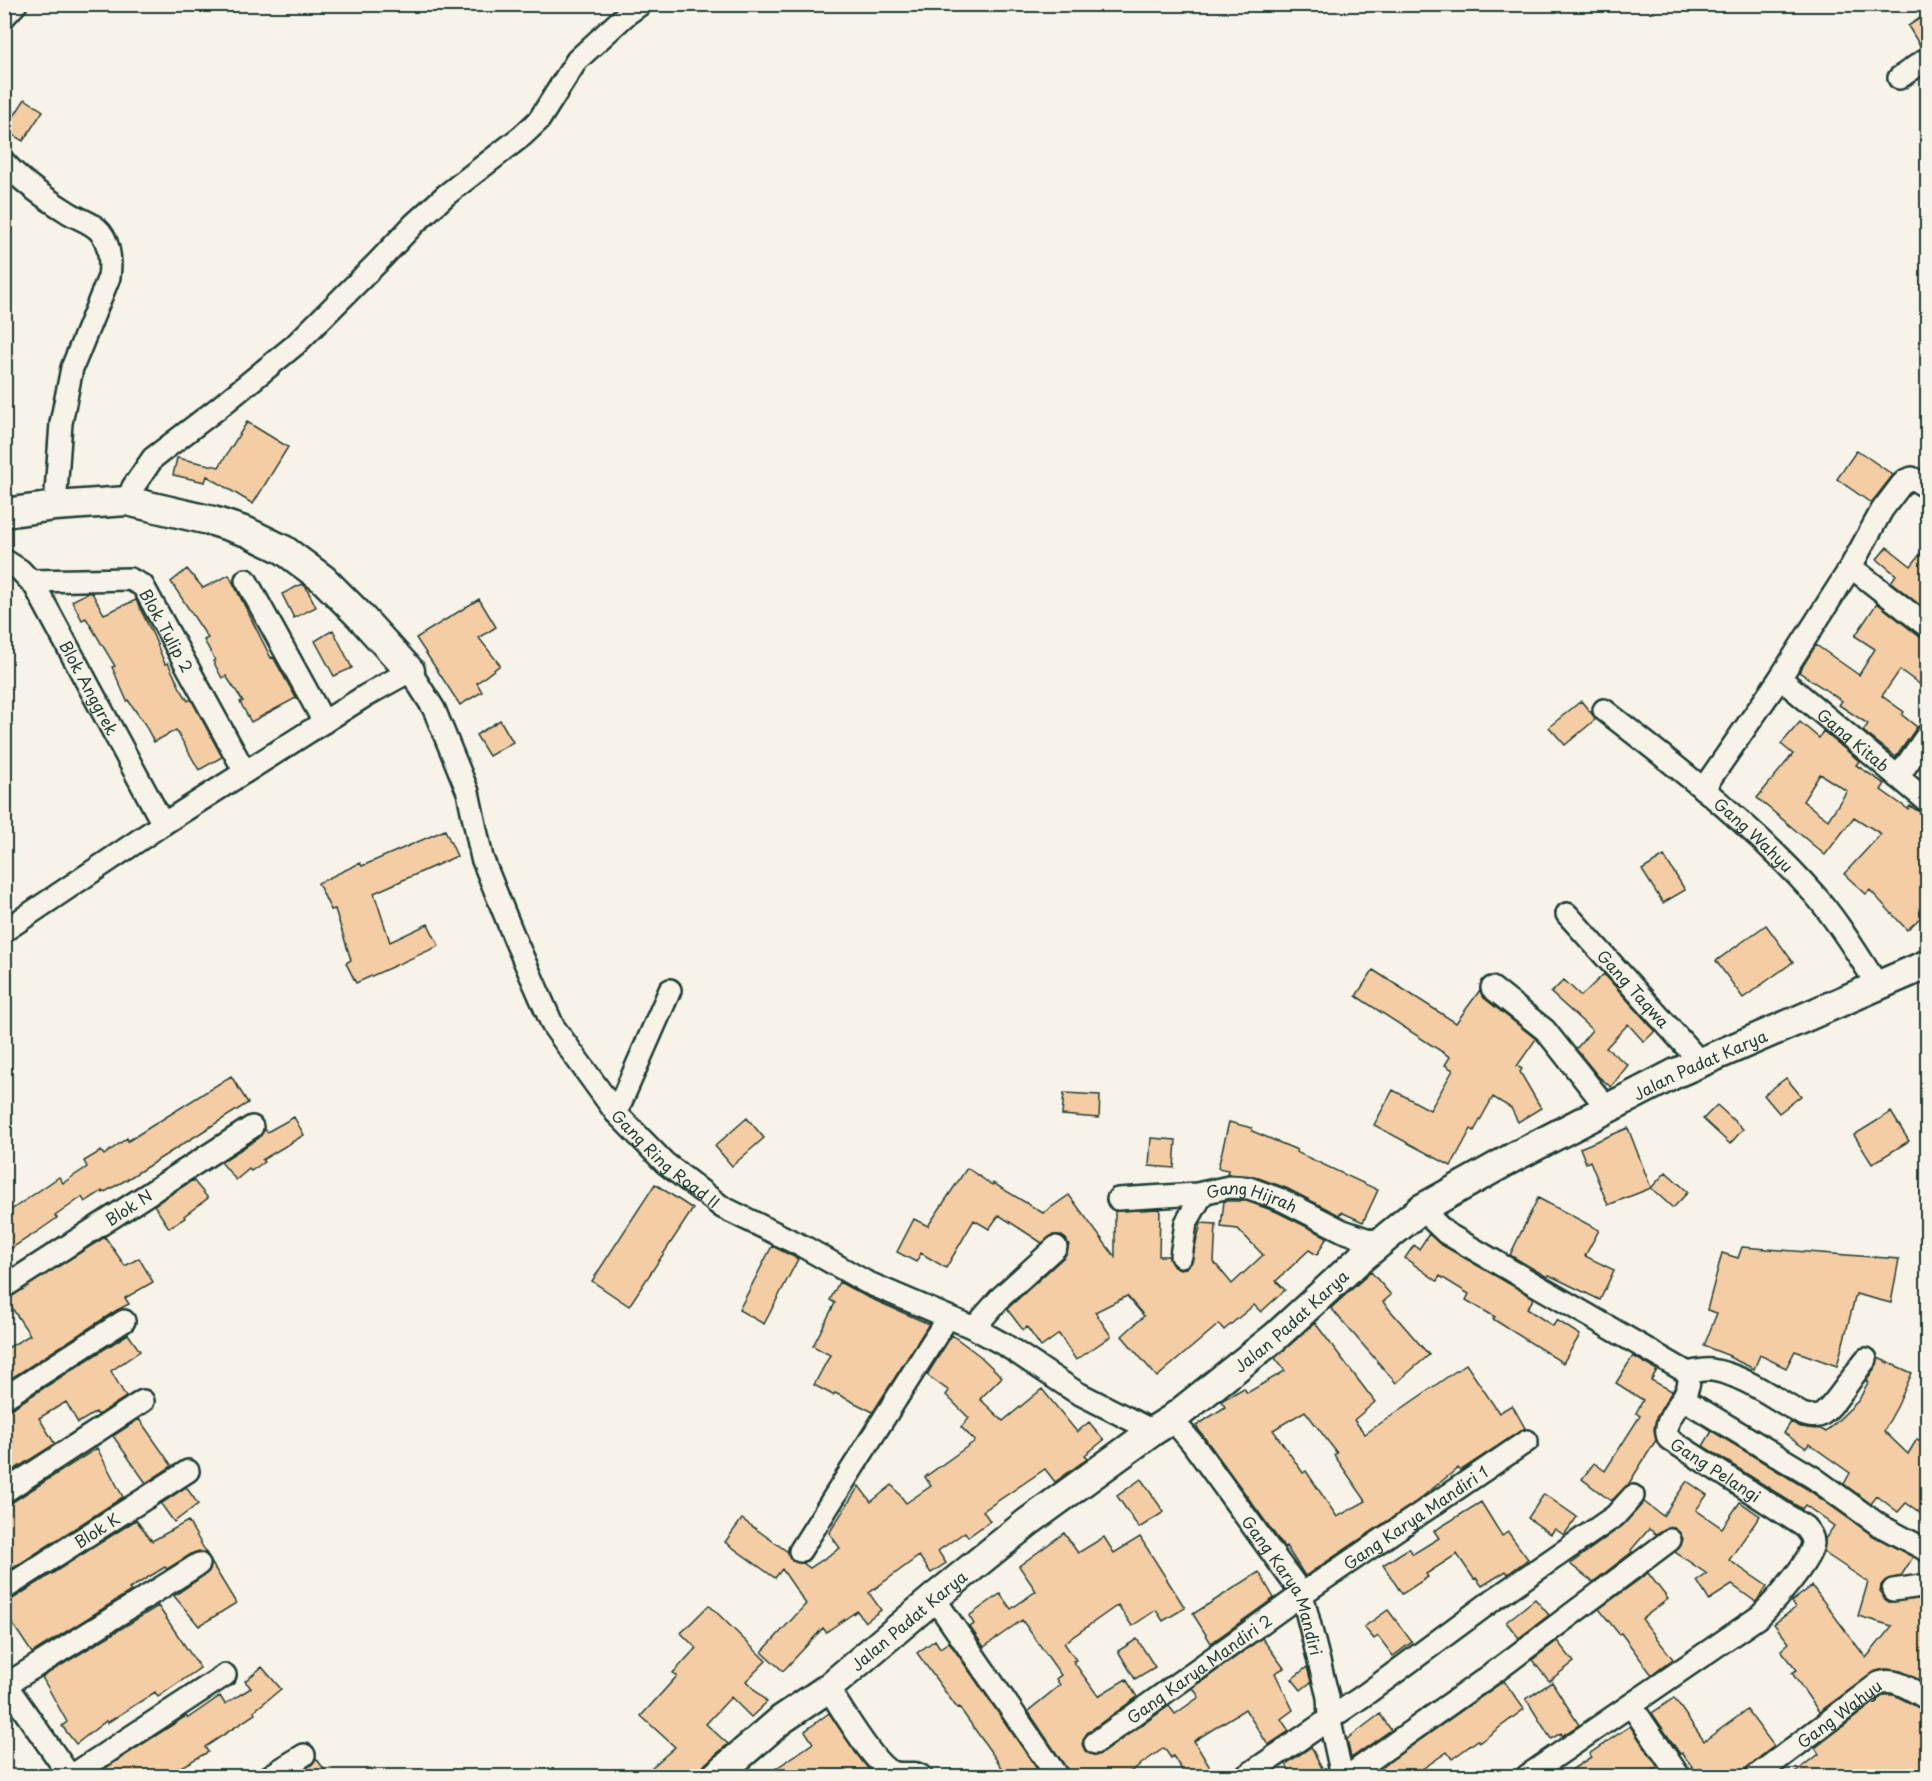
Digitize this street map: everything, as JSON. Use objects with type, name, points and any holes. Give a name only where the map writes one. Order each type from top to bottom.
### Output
[{"type":"main road","points":[[4,513],[55,506],[127,501],[213,521],[248,532],[284,550],[323,579],[410,671]]},
{"type":"main road","name":"Jalan Padat Karya","points":[[716,1776],[781,1720],[828,1688],[1028,1522],[1162,1425],[1275,1337],[1378,1243],[1420,1209],[1607,1108],[1877,984],[1928,964]]},
{"type":"street","points":[[4,17],[16,4]]},
{"type":"street","points":[[127,501],[133,487],[153,458],[295,345],[414,224],[522,136],[539,120],[577,60],[641,4]]},
{"type":"street","points":[[1899,78],[1928,58]]},
{"type":"street","points":[[4,162],[33,188],[99,230],[107,243],[111,266],[109,278],[72,368],[61,423],[55,506]]},
{"type":"street","points":[[1703,789],[1780,678],[1851,567],[1882,510],[1900,485],[1912,478],[1928,488]]},
{"type":"street","name":"Blok Anggrek","points":[[4,560],[20,570],[35,586],[163,824]]},
{"type":"street","points":[[1851,567],[1928,627]]},
{"type":"street","name":"Blok Tulip 2","points":[[31,581],[130,579],[143,586],[245,772]]},
{"type":"street","points":[[246,580],[324,722]]},
{"type":"street","points":[[4,931],[163,824],[324,722],[410,671]]},
{"type":"street","name":"Gang Ring Road II","points":[[410,671],[434,709],[443,729],[468,792],[482,858],[553,1026],[616,1113],[665,1162],[722,1207],[806,1248],[866,1282],[974,1328],[1005,1345],[1076,1392],[1162,1425]]},
{"type":"street","name":"Gang Kitab","points":[[1780,678],[1827,720],[1928,802]]},
{"type":"street","name":"Gang Wahyu","points":[[1604,710],[1745,825],[1815,895],[1877,984]]},
{"type":"street","points":[[1898,777],[1928,734]]},
{"type":"street","name":"Gang Taqwa","points":[[1567,914],[1701,1063]]},
{"type":"street","points":[[1492,988],[1545,1030],[1607,1108]]},
{"type":"street","points":[[616,1113],[670,990]]},
{"type":"street","name":"Blok N","points":[[4,1287],[252,1127]]},
{"type":"street","name":"Gang Hijrah","points":[[1118,1199],[1203,1193],[1229,1187],[1249,1188],[1282,1200],[1343,1231],[1378,1243]]},
{"type":"street","points":[[1181,1256],[1186,1223],[1203,1193]]},
{"type":"street","points":[[1420,1209],[1446,1233],[1688,1373],[1702,1370],[1722,1373],[1743,1381],[1802,1414],[1812,1417],[1819,1416],[1866,1359]]},
{"type":"street","points":[[974,1328],[1001,1297],[1056,1247]]},
{"type":"street","points":[[800,1551],[948,1317]]},
{"type":"street","points":[[4,1398],[124,1321]]},
{"type":"street","name":"Gang Pelangi","points":[[1631,1705],[1760,1616],[1790,1582],[1810,1553],[1813,1544],[1812,1535],[1805,1527],[1669,1439],[1667,1428],[1689,1386],[1688,1373]]},
{"type":"street","points":[[1683,1399],[1808,1475],[1879,1525],[1928,1551]]},
{"type":"street","points":[[4,1492],[143,1401]]},
{"type":"street","name":"Gang Karya Mandiri","points":[[1162,1425],[1192,1444],[1302,1594],[1328,1697],[1329,1717],[1342,1776]]},
{"type":"street","name":"Gang Karya Mandiri 1","points":[[1302,1594],[1527,1441]]},
{"type":"street","name":"Blok K","points":[[4,1589],[188,1471]]},
{"type":"street","points":[[1245,1776],[1366,1694],[1530,1573],[1615,1516],[1633,1496]]},
{"type":"street","points":[[1348,1776],[1492,1674],[1670,1540]]},
{"type":"street","points":[[199,1564],[5,1684],[70,1776],[225,1675]]},
{"type":"street","points":[[1893,1590],[1928,1585]]},
{"type":"street","name":"Gang Karya Mandiri 2","points":[[1095,1743],[1302,1594]]},
{"type":"street","points":[[934,1598],[1057,1776]]},
{"type":"street","name":"Gang Wahyu","points":[[1756,1776],[1879,1683],[1888,1680],[1896,1682],[1928,1699]]},
{"type":"street","points":[[828,1688],[869,1751],[888,1771],[900,1774],[917,1773],[921,1776]]},
{"type":"street","points":[[1527,1776],[1631,1705],[1679,1776]]},
{"type":"street","points":[[270,1776],[304,1755]]},
{"type":"building","points":[[1928,13],[1928,45],[1921,47],[1908,26]]},
{"type":"building","points":[[25,99],[43,111],[23,141],[5,130]]},
{"type":"building","points":[[247,422],[288,447],[253,504],[207,476],[205,482],[173,475],[177,458],[219,467]]},
{"type":"building","points":[[1857,450],[1893,475],[1871,503],[1837,479]]},
{"type":"building","points":[[1928,544],[1928,608],[1926,610],[1891,582],[1896,575],[1877,559],[1887,547],[1911,566]]},
{"type":"building","points":[[187,569],[203,588],[229,575],[271,658],[273,657],[296,698],[251,722],[240,702],[243,701],[226,676],[222,678],[213,661],[215,660],[204,640],[208,638],[171,582]]},
{"type":"building","points":[[302,584],[306,587],[316,607],[294,618],[282,594]]},
{"type":"building","points":[[87,593],[92,593],[104,614],[136,600],[165,664],[168,663],[188,701],[191,699],[222,757],[199,770],[176,730],[154,742],[144,723],[127,701],[112,667],[115,666],[86,618],[82,620],[72,601]]},
{"type":"building","points":[[479,599],[496,627],[479,638],[500,665],[477,683],[482,692],[460,705],[416,638]]},
{"type":"building","points":[[1877,603],[1920,637],[1928,640],[1928,690],[1900,670],[1882,696],[1904,712],[1902,715],[1917,727],[1896,757],[1863,731],[1868,724],[1839,705],[1842,701],[1799,672],[1816,645],[1859,675],[1875,649],[1855,636]]},
{"type":"building","points":[[333,630],[352,668],[334,676],[315,641]]},
{"type":"building","points":[[1581,701],[1596,719],[1565,745],[1549,727]]},
{"type":"building","points":[[500,720],[513,742],[489,756],[476,735]]},
{"type":"building","points":[[1800,722],[1819,738],[1823,731],[1859,761],[1856,765],[1885,784],[1881,790],[1908,809],[1910,806],[1928,817],[1928,911],[1907,930],[1870,890],[1866,894],[1844,874],[1881,834],[1854,817],[1825,855],[1757,798],[1793,754],[1781,744]],"holes":[[[1820,774],[1847,791],[1828,820],[1803,801]]]},
{"type":"building","points":[[445,830],[457,856],[374,893],[390,942],[428,924],[439,946],[356,983],[346,963],[351,960],[335,909],[331,910],[318,883],[360,863],[362,866]]},
{"type":"building","points":[[1664,856],[1685,890],[1663,903],[1642,870]]},
{"type":"building","points":[[1766,925],[1793,962],[1743,998],[1716,961]]},
{"type":"building","points":[[1373,970],[1456,1023],[1480,990],[1484,998],[1536,1039],[1517,1066],[1522,1069],[1520,1072],[1541,1108],[1518,1122],[1511,1108],[1493,1097],[1474,1131],[1471,1129],[1451,1166],[1374,1125],[1393,1090],[1430,1110],[1453,1070],[1445,1065],[1450,1057],[1356,996]]},
{"type":"building","points":[[1604,974],[1655,1031],[1644,1042],[1628,1024],[1606,1048],[1628,1065],[1611,1087],[1598,1076],[1576,1049],[1592,1030],[1551,993],[1564,980],[1581,996]]},
{"type":"building","points":[[231,1076],[248,1103],[126,1180],[85,1202],[82,1197],[55,1216],[57,1218],[4,1253],[4,1215],[59,1177],[63,1183],[87,1167],[84,1161],[101,1151],[104,1155],[127,1138],[128,1141]]},
{"type":"building","points":[[1786,1078],[1801,1096],[1779,1113],[1764,1095]]},
{"type":"building","points":[[1064,1093],[1100,1095],[1099,1118],[1062,1115]]},
{"type":"building","points":[[1717,1105],[1743,1129],[1730,1144],[1703,1119]]},
{"type":"building","points":[[1891,1112],[1909,1141],[1872,1164],[1854,1135]]},
{"type":"building","points":[[294,1117],[304,1135],[262,1160],[264,1162],[251,1171],[249,1169],[236,1180],[221,1162],[259,1138],[264,1129],[267,1132]]},
{"type":"building","points":[[747,1118],[764,1138],[732,1166],[715,1146]]},
{"type":"building","points":[[1229,1122],[1252,1128],[1252,1131],[1297,1150],[1296,1152],[1378,1190],[1363,1222],[1341,1212],[1339,1215],[1286,1188],[1253,1176],[1227,1174],[1228,1170],[1218,1168]]},
{"type":"building","points":[[1628,1128],[1651,1188],[1608,1205],[1590,1161],[1586,1163],[1580,1148]]},
{"type":"building","points":[[1151,1138],[1176,1140],[1174,1168],[1149,1166]]},
{"type":"building","points":[[967,1168],[992,1185],[993,1183],[1043,1213],[1069,1195],[1115,1257],[1115,1211],[1160,1209],[1159,1256],[1169,1256],[1173,1266],[1180,1269],[1186,1268],[1191,1263],[1201,1223],[1216,1224],[1214,1262],[1232,1284],[1263,1255],[1238,1229],[1221,1227],[1224,1201],[1246,1201],[1277,1212],[1327,1237],[1317,1255],[1309,1250],[1276,1281],[1285,1290],[1261,1312],[1254,1305],[1224,1330],[1219,1324],[1157,1377],[1122,1336],[1144,1316],[1127,1296],[1095,1312],[1111,1336],[1076,1360],[1059,1334],[1041,1347],[1027,1327],[1023,1330],[1007,1309],[1065,1256],[1069,1245],[1060,1235],[1053,1235],[1042,1243],[999,1215],[989,1229],[974,1220],[946,1268],[921,1253],[916,1262],[897,1252],[914,1219],[928,1226]]},
{"type":"building","points":[[1666,1172],[1688,1192],[1673,1208],[1651,1188]]},
{"type":"building","points":[[193,1180],[208,1198],[184,1216],[185,1218],[169,1228],[154,1205]]},
{"type":"building","points":[[655,1184],[693,1209],[629,1306],[592,1281]]},
{"type":"building","points":[[1538,1198],[1599,1230],[1585,1256],[1614,1270],[1600,1300],[1549,1275],[1547,1277],[1510,1255]]},
{"type":"building","points":[[1429,1234],[1440,1244],[1534,1298],[1527,1309],[1553,1326],[1557,1320],[1580,1335],[1563,1363],[1466,1300],[1469,1294],[1440,1276],[1437,1281],[1405,1258],[1414,1245],[1419,1249]]},
{"type":"building","points":[[105,1237],[125,1266],[139,1258],[153,1282],[125,1298],[129,1304],[4,1383],[4,1350],[30,1335],[6,1299]]},
{"type":"building","points":[[772,1246],[798,1259],[764,1324],[739,1310]]},
{"type":"building","points":[[1742,1247],[1899,1259],[1891,1303],[1856,1294],[1837,1366],[1795,1351],[1786,1368],[1760,1355],[1754,1369],[1704,1346],[1717,1313],[1707,1310],[1722,1253],[1738,1258]]},
{"type":"building","points":[[1371,1272],[1391,1295],[1383,1302],[1429,1355],[1396,1383],[1331,1308]]},
{"type":"building","points":[[839,1282],[929,1324],[873,1412],[814,1385],[830,1355],[813,1346],[835,1303],[830,1300]]},
{"type":"building","points":[[1315,1323],[1375,1402],[1354,1420],[1365,1434],[1466,1364],[1499,1413],[1512,1405],[1525,1428],[1460,1471],[1458,1468],[1417,1501],[1305,1576],[1286,1546],[1284,1547],[1196,1426],[1225,1407],[1221,1401],[1244,1388],[1247,1393],[1285,1371],[1275,1358]],"holes":[[[1305,1411],[1337,1453],[1334,1455],[1366,1501],[1337,1517],[1306,1471],[1303,1473],[1273,1430]]]},
{"type":"building","points":[[128,1334],[140,1351],[111,1371],[126,1397],[98,1415],[96,1412],[78,1423],[66,1402],[39,1418],[55,1444],[4,1476],[4,1411],[11,1409]]},
{"type":"building","points":[[952,1335],[980,1356],[1002,1377],[980,1399],[1003,1421],[1042,1389],[1077,1432],[1089,1422],[1104,1440],[1085,1455],[1088,1458],[1055,1482],[1045,1469],[983,1511],[990,1521],[968,1537],[965,1532],[938,1551],[946,1563],[931,1573],[919,1556],[869,1593],[881,1610],[865,1622],[857,1611],[826,1632],[823,1628],[783,1671],[762,1652],[806,1604],[782,1569],[775,1578],[725,1542],[742,1519],[788,1552],[793,1561],[803,1563],[810,1568],[840,1548],[829,1533],[859,1486],[871,1502],[892,1485],[906,1503],[931,1486],[925,1477],[975,1441],[961,1427],[969,1418],[946,1395],[949,1391],[927,1375]]},
{"type":"building","points":[[1633,1356],[1657,1370],[1651,1380],[1672,1391],[1656,1418],[1654,1429],[1656,1440],[1628,1485],[1611,1501],[1582,1479],[1594,1463],[1605,1471],[1640,1416],[1636,1413],[1643,1400],[1616,1383]]},
{"type":"building","points":[[1878,1358],[1912,1373],[1884,1431],[1908,1454],[1917,1439],[1928,1445],[1928,1518],[1906,1503],[1898,1512],[1877,1496],[1871,1504],[1844,1484],[1850,1473],[1809,1444],[1806,1448],[1784,1433],[1791,1422],[1801,1427],[1821,1429],[1826,1432],[1859,1400]]},
{"type":"building","points":[[139,1419],[172,1466],[146,1483],[113,1436]]},
{"type":"building","points":[[1712,1431],[1807,1489],[1872,1535],[1913,1557],[1901,1576],[1886,1580],[1881,1585],[1880,1591],[1889,1602],[1928,1598],[1928,1684],[1901,1671],[1886,1669],[1876,1671],[1819,1712],[1792,1673],[1797,1670],[1781,1650],[1789,1643],[1774,1624],[1795,1608],[1791,1602],[1812,1586],[1866,1658],[1892,1626],[1858,1616],[1868,1582],[1823,1552],[1825,1539],[1834,1526],[1805,1505],[1802,1509],[1703,1446]]},
{"type":"building","points":[[97,1448],[123,1497],[4,1574],[4,1505],[11,1503]]},
{"type":"building","points":[[1141,1479],[1164,1512],[1139,1528],[1117,1496]]},
{"type":"building","points":[[1687,1481],[1707,1495],[1696,1510],[1722,1528],[1740,1502],[1760,1516],[1729,1560],[1767,1586],[1756,1602],[1732,1585],[1709,1600],[1697,1581],[1707,1574],[1675,1552],[1683,1539],[1674,1528],[1668,1527],[1656,1534],[1649,1529],[1631,1550],[1632,1552],[1593,1582],[1570,1564],[1622,1526],[1644,1502],[1663,1516]]},
{"type":"building","points":[[186,1487],[198,1504],[174,1522],[161,1504]]},
{"type":"building","points":[[1544,1494],[1577,1517],[1564,1535],[1555,1529],[1551,1534],[1528,1518]]},
{"type":"building","points":[[1481,1502],[1502,1536],[1508,1532],[1528,1559],[1508,1574],[1506,1571],[1482,1586],[1476,1578],[1474,1579],[1457,1554],[1426,1574],[1428,1577],[1402,1594],[1383,1565],[1409,1548],[1413,1554],[1439,1538],[1434,1531]]},
{"type":"building","points":[[136,1520],[152,1541],[188,1521],[207,1554],[199,1551],[167,1569],[165,1567],[32,1653],[4,1611],[4,1602],[11,1600]]},
{"type":"building","points":[[1064,1533],[1078,1553],[1104,1537],[1114,1553],[1140,1537],[1185,1608],[1163,1621],[1156,1610],[1132,1626],[1118,1605],[1064,1643],[1076,1660],[1073,1661],[1098,1696],[1126,1679],[1137,1697],[1087,1733],[1082,1744],[1085,1751],[1096,1756],[1102,1753],[1169,1706],[1175,1714],[1199,1697],[1193,1688],[1262,1638],[1284,1668],[1275,1673],[1293,1710],[1281,1719],[1289,1731],[1268,1745],[1245,1709],[1194,1741],[1215,1776],[1186,1776],[1173,1756],[1171,1758],[1164,1748],[1124,1776],[1070,1776],[1028,1711],[1060,1685],[1056,1679],[1061,1675],[1022,1620],[984,1647],[970,1627],[974,1624],[969,1616],[1000,1594],[1011,1609],[1036,1591],[1019,1566]]},
{"type":"building","points":[[211,1562],[236,1603],[199,1626],[174,1596],[206,1574]]},
{"type":"building","points":[[1259,1572],[1274,1598],[1211,1643],[1193,1614]]},
{"type":"building","points":[[1648,1573],[1668,1599],[1642,1619],[1673,1659],[1652,1675],[1621,1633],[1619,1634],[1599,1609]]},
{"type":"building","points":[[1535,1599],[1549,1615],[1519,1638],[1506,1622]]},
{"type":"building","points":[[709,1605],[766,1661],[746,1681],[767,1702],[751,1717],[731,1697],[706,1724],[728,1744],[705,1764],[700,1776],[642,1776],[675,1747],[641,1716],[677,1676],[673,1673],[696,1648],[681,1633]]},
{"type":"building","points":[[158,1606],[200,1668],[158,1697],[155,1692],[107,1723],[106,1721],[76,1744],[62,1726],[67,1722],[42,1677]]},
{"type":"building","points":[[1388,1610],[1412,1642],[1393,1656],[1378,1636],[1374,1639],[1364,1627]]},
{"type":"building","points":[[1137,1639],[1155,1667],[1135,1679],[1118,1651]]},
{"type":"building","points":[[935,1640],[940,1648],[949,1642],[1042,1776],[1008,1776],[917,1653]]},
{"type":"building","points":[[1557,1641],[1574,1662],[1549,1681],[1532,1660]]},
{"type":"building","points":[[262,1667],[281,1689],[254,1711],[255,1714],[205,1747],[208,1752],[177,1769],[182,1776],[93,1776],[220,1696],[225,1704],[251,1688],[245,1681]]},
{"type":"building","points":[[1307,1667],[1311,1682],[1301,1690],[1292,1679]]},
{"type":"building","points":[[1504,1681],[1524,1709],[1480,1742],[1478,1740],[1452,1759],[1447,1752],[1412,1776],[1369,1776]]},
{"type":"building","points":[[1552,1682],[1579,1725],[1562,1736],[1561,1733],[1551,1739],[1526,1699]]},
{"type":"building","points":[[1884,1695],[1894,1695],[1928,1712],[1928,1776],[1791,1776],[1819,1754],[1815,1748]]},
{"type":"building","points":[[1674,1698],[1704,1741],[1747,1710],[1774,1746],[1736,1776],[1699,1776],[1682,1753],[1680,1754],[1652,1713]]},
{"type":"building","points":[[829,1713],[874,1776],[765,1776],[813,1743],[805,1731]]},
{"type":"building","points":[[1380,1714],[1391,1730],[1351,1758],[1347,1739]]},
{"type":"building","points":[[1630,1726],[1658,1767],[1645,1776],[1562,1776],[1591,1757],[1589,1754]]},
{"type":"building","points":[[1311,1747],[1326,1776],[1292,1776],[1286,1764]]},
{"type":"building","points":[[316,1758],[329,1776],[293,1776],[311,1765]]}]
